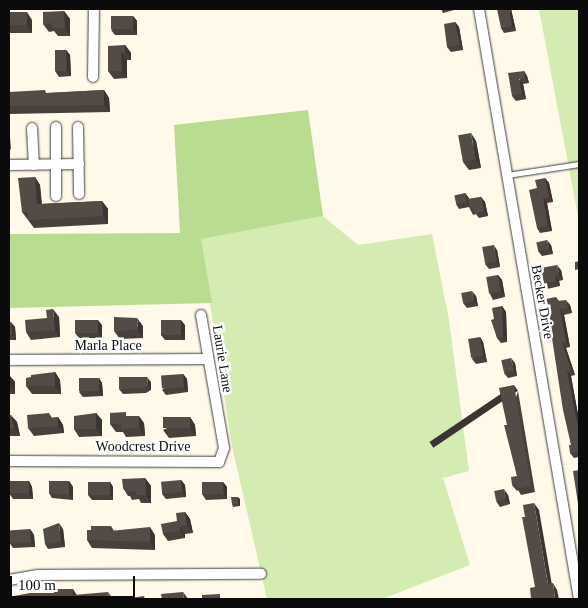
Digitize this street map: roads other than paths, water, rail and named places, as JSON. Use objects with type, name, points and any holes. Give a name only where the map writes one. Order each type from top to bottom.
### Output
[{"type":"street","points":[[93,76],[94,9]]},
{"type":"street","name":"Becker Drive","points":[[479,9],[579,599]]},
{"type":"street","points":[[56,127],[56,196]]},
{"type":"street","points":[[78,127],[79,194]]},
{"type":"street","points":[[32,128],[34,165]]},
{"type":"street","points":[[9,165],[79,164]]},
{"type":"street","name":"Laurie Lane","points":[[201,315],[216,407]]},
{"type":"street","name":"Marla Place","points":[[9,360],[208,359]]},
{"type":"street","name":"Woodcrest Drive","points":[[9,461],[219,462],[224,448],[216,407]]},
{"type":"street","points":[[9,580],[37,576],[261,574]]},
{"type":"lane","points":[[507,175],[579,164]]}]
